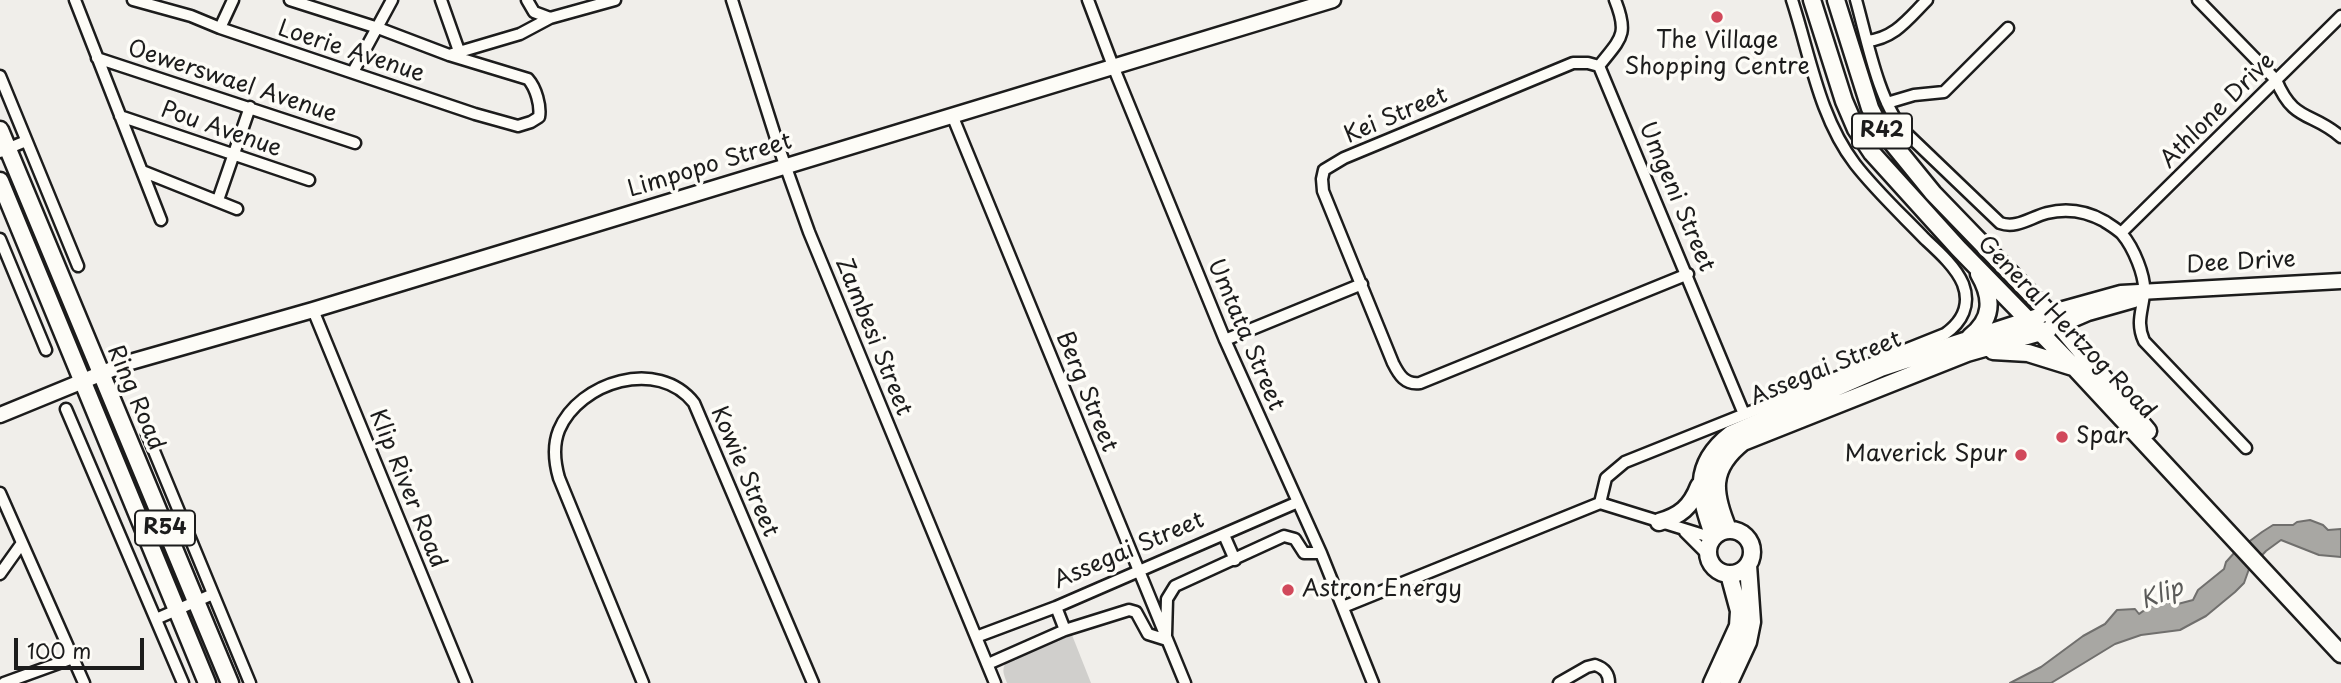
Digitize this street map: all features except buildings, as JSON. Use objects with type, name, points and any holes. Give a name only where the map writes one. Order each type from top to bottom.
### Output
[{"type":"main road","name":"General Hertzog Road","points":[[1812,0],[1844,101],[1860,137],[1882,165],[1967,257],[2226,525],[2341,654]]},
{"type":"main road","name":"General Hertzog Road","points":[[1836,0],[1875,121],[1933,193],[2054,319],[2226,525]]},
{"type":"main road","name":"Ring Road","points":[[0,130],[4,150],[230,683]]},
{"type":"main road","name":"Ring Road","points":[[0,181],[207,683]]},
{"type":"main road","points":[[1967,257],[1986,287],[1990,307],[1972,345],[2028,353],[2075,368]]},
{"type":"main road","name":"Assegai Street","points":[[1718,535],[1718,472],[1725,459],[1742,442],[2029,320],[2054,319]]},
{"type":"main road","name":"Assegai Street","points":[[1659,522],[1683,512],[1690,505],[1707,460],[1714,449],[1738,429],[1881,368],[1972,345],[2041,332],[2054,319]]},
{"type":"main road","points":[[1700,482],[1702,504],[1718,535]]},
{"type":"main road","points":[[1730,683],[1748,642],[1752,622],[1748,565],[1752,551],[1742,533],[1718,535],[1708,548],[1708,555],[1716,568],[1729,574],[1743,570],[1748,565]]},
{"type":"main road","points":[[1712,683],[1738,626],[1739,611],[1729,574]]},
{"type":"main road","name":"General Hertzog Road","points":[[2283,587],[2341,641]]},
{"type":"street","points":[[75,0],[161,220]]},
{"type":"street","name":"Loerie Avenue","points":[[133,0],[191,16],[219,28],[475,114],[518,126],[535,121],[540,116],[532,84],[525,78],[454,53]]},
{"type":"street","points":[[219,28],[233,0]]},
{"type":"street","points":[[290,0],[454,53],[520,34],[550,18],[615,0]]},
{"type":"street","points":[[353,72],[392,0]]},
{"type":"street","points":[[441,0],[454,53]]},
{"type":"street","points":[[527,0],[534,12],[550,18]]},
{"type":"street","name":"Zambesi Street","points":[[732,0],[785,167],[828,279],[995,683]]},
{"type":"street","name":"Umtata Street","points":[[1088,0],[1225,340],[1321,553],[1373,683]]},
{"type":"street","name":"Limpopo Street","points":[[0,415],[82,380],[153,355],[313,310],[1333,0]]},
{"type":"street","points":[[1599,66],[1622,34],[1623,22],[1615,0]]},
{"type":"street","name":"General Hertzog Road","points":[[1600,503],[1606,478],[1618,466],[1945,334],[1956,327],[1963,316],[1966,293],[1961,280],[1941,255],[1876,189],[1852,160],[1838,137],[1823,102],[1792,0]]},
{"type":"street","name":"General Hertzog Road","points":[[1856,0],[1887,103],[1895,120],[1991,216],[2000,223],[2012,226],[2046,213],[2078,211],[2093,215],[2121,233]]},
{"type":"street","points":[[1867,41],[1882,39],[1892,34],[1927,0]]},
{"type":"street","points":[[2198,0],[2276,80],[2283,97],[2293,109],[2323,123],[2341,137]]},
{"type":"street","name":"Athlone Drive","points":[[2121,233],[2341,16]]},
{"type":"street","points":[[1887,103],[1914,95],[1944,92],[2008,28]]},
{"type":"street","name":"Oewerswael Avenue","points":[[97,58],[355,143]]},
{"type":"street","name":"Kei Street","points":[[1599,66],[1573,63],[1326,167],[1322,179],[1323,191],[1399,374],[1406,381],[1415,384],[1429,380],[1688,274]]},
{"type":"street","name":"Umgeni Street","points":[[1599,66],[1688,274],[1744,414]]},
{"type":"street","points":[[0,76],[78,267]]},
{"type":"street","points":[[218,200],[250,107]]},
{"type":"street","name":"Berg Street","points":[[952,115],[1185,683]]},
{"type":"street","name":"Pou Avenue","points":[[120,116],[309,180]]},
{"type":"street","points":[[4,150],[26,141]]},
{"type":"street","points":[[142,171],[237,209]]},
{"type":"street","points":[[2121,233],[2143,278],[2144,292]]},
{"type":"street","points":[[0,239],[46,350]]},
{"type":"street","name":"Dee Drive","points":[[2054,319],[2134,300],[2144,292],[2341,281]]},
{"type":"street","points":[[1225,340],[1362,284]]},
{"type":"street","name":"General Hertzog Road","points":[[2144,292],[2138,318],[2139,331],[2144,341],[2246,449]]},
{"type":"street","name":"Klip River Road","points":[[313,310],[466,683]]},
{"type":"street","name":"Kowie Street","points":[[643,683],[559,478],[556,452],[561,428],[587,397],[608,385],[640,378],[669,386],[687,395],[694,403],[813,683]]},
{"type":"street","points":[[66,409],[183,683]]},
{"type":"street","name":"Ring Road","points":[[147,434],[250,683]]},
{"type":"street","points":[[0,494],[84,683]]},
{"type":"street","name":"Assegai Street","points":[[976,637],[1056,607],[1298,502]]},
{"type":"street","points":[[1343,607],[1600,503],[1659,522],[1718,535]]},
{"type":"street","points":[[1676,526],[1692,537],[1708,555]]},
{"type":"street","points":[[1224,535],[1235,560]]},
{"type":"street","points":[[988,664],[1065,630],[1131,610],[1138,614],[1148,634],[1166,639],[1167,599],[1172,589],[1284,536],[1295,539],[1304,553],[1321,553]]},
{"type":"street","points":[[0,574],[22,543]]},
{"type":"street","points":[[156,619],[213,594]]},
{"type":"street","points":[[1056,607],[1065,630]]},
{"type":"street","points":[[4,683],[73,658]]},
{"type":"street","points":[[1559,683],[1595,665],[1609,676],[1609,683]]},
{"type":"shaded area","points":[[2310,520],[2328,530],[2341,529],[2341,557],[2319,555],[2281,540],[2249,569],[2244,583],[2235,592],[2206,616],[2180,630],[2141,635],[2115,644],[2051,683],[2010,683],[2041,667],[2083,636],[2105,624],[2117,610],[2135,609],[2139,614],[2161,602],[2174,605],[2193,600],[2198,590],[2224,569],[2226,562],[2235,552],[2262,532],[2273,525],[2293,525]]},
{"type":"shaded area","points":[[1072,635],[1091,683],[1007,683],[1003,671],[1008,660]]},
{"type":"place","name":"The Village Shopping Centre","points":[[1717,17]]},
{"type":"place","name":"Spar","points":[[2062,437]]},
{"type":"place","name":"Maverick Spur","points":[[2021,455]]},
{"type":"place","name":"Astron Energy","points":[[1288,590]]},
{"type":"water label","name":"Klip","points":[[2162,595]]}]
